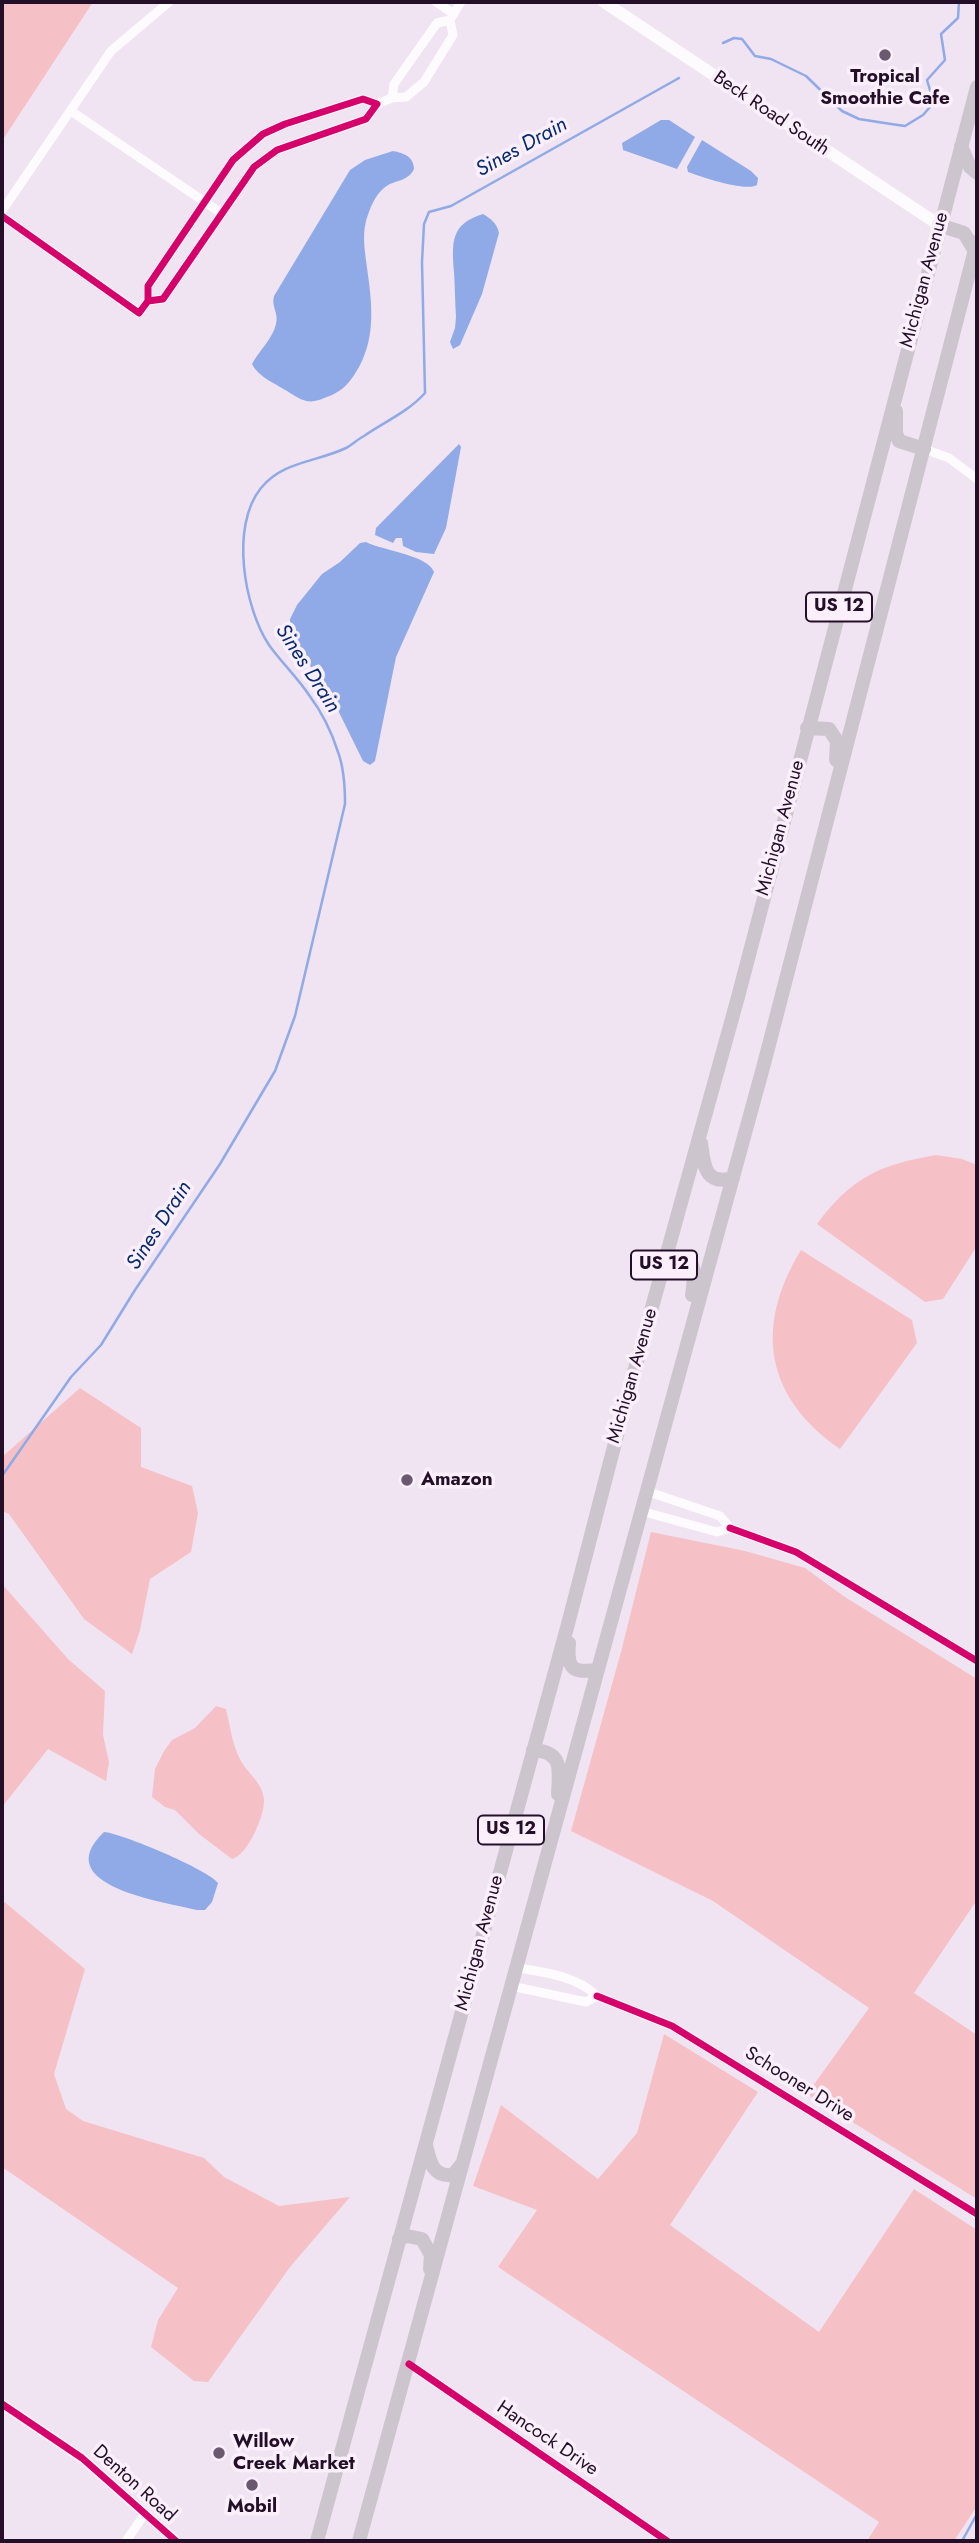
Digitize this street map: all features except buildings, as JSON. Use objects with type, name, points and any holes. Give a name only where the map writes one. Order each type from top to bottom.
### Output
[{"type":"main road","name":"Beck Road South","points":[[604,2],[939,225]]},
{"type":"main road","name":"Michigan Avenue","points":[[317,2541],[738,997],[977,87]]},
{"type":"main road","points":[[961,146],[970,167],[977,173]]},
{"type":"main road","points":[[939,225],[964,233],[976,247]]},
{"type":"main road","name":"US 12","points":[[359,2541],[733,1178],[976,247]]},
{"type":"main road","points":[[897,389],[896,433],[899,441],[924,449]]},
{"type":"main road","points":[[807,728],[829,729],[837,741],[835,792]]},
{"type":"main road","points":[[700,1134],[703,1163],[707,1173],[719,1181],[733,1178]]},
{"type":"main road","points":[[665,1260],[687,1260],[693,1265],[695,1272],[685,1348]]},
{"type":"main road","points":[[568,1625],[568,1659],[571,1666],[584,1671],[597,1670]]},
{"type":"main road","points":[[533,1750],[553,1755],[558,1762],[557,1820]]},
{"type":"main road","points":[[425,2140],[431,2165],[439,2173],[453,2175],[461,2165]]},
{"type":"main road","points":[[399,2239],[414,2236],[422,2239],[427,2246],[431,2255],[427,2298]]},
{"type":"street","points":[[2,211],[111,51],[169,2]]},
{"type":"street","points":[[436,2],[452,17]]},
{"type":"street","points":[[148,301],[163,299],[254,167],[265,158],[277,150],[366,119],[377,104],[392,98],[406,97],[424,82],[453,36],[452,17],[461,2]]},
{"type":"street","points":[[392,98],[394,84],[437,23],[452,17]]},
{"type":"street","points":[[2,216],[139,313],[148,301],[148,286],[233,160],[263,134],[285,124],[363,99],[377,104]]},
{"type":"street","points":[[71,111],[221,213]]},
{"type":"street","points":[[924,449],[949,458],[977,479]]},
{"type":"street","points":[[646,1491],[720,1516],[730,1528],[796,1552],[977,1661]]},
{"type":"street","points":[[641,1511],[717,1532],[730,1528]]},
{"type":"street","name":"Schooner Drive","points":[[517,1968],[544,1972],[586,1986],[597,1996],[672,2026],[977,2214]]},
{"type":"street","name":"Schooner Drive","points":[[511,1986],[586,2002],[597,1996]]},
{"type":"street","name":"Hancock Drive","points":[[409,2364],[667,2541]]},
{"type":"street","name":"Denton Road","points":[[2,2404],[82,2458],[176,2541]]},
{"type":"street","points":[[126,2541],[144,2515]]},
{"type":"shaded area","points":[[2,2],[93,2],[2,141]]},
{"type":"shaded area","points":[[936,1155],[962,1159],[977,1165],[977,1246],[943,1299],[925,1302],[817,1224],[842,1195],[868,1176],[898,1163]]},
{"type":"shaded area","points":[[801,1250],[912,1320],[917,1343],[840,1449],[815,1429],[796,1407],[782,1383],[775,1359],[773,1333],[777,1306],[786,1279]]},
{"type":"shaded area","points":[[80,1388],[141,1428],[141,1467],[192,1486],[198,1513],[191,1552],[150,1579],[140,1630],[132,1654],[84,1619],[9,1514],[2,1511],[2,1457]]},
{"type":"shaded area","points":[[651,1532],[745,1551],[805,1568],[845,1597],[977,1679],[977,1900],[914,1993],[977,2035],[977,2199],[807,2094],[869,2008],[713,1901],[571,1831]]},
{"type":"shaded area","points":[[2,1584],[68,1659],[105,1691],[103,1735],[109,1762],[106,1781],[48,1749],[2,1807]]},
{"type":"shaded area","points":[[216,1706],[226,1709],[237,1752],[260,1787],[264,1799],[262,1815],[254,1834],[244,1850],[232,1859],[199,1834],[175,1810],[165,1807],[152,1797],[155,1769],[164,1751],[172,1740],[195,1728]]},
{"type":"shaded area","points":[[2,1900],[85,1969],[54,2074],[66,2109],[83,2121],[204,2158],[224,2177],[279,2206],[350,2197],[290,2267],[208,2382],[194,2381],[151,2347],[158,2320],[178,2288],[2,2167]]},
{"type":"shaded area","points":[[664,2034],[758,2092],[670,2225],[819,2332],[914,2189],[977,2230],[977,2506],[954,2541],[867,2541],[879,2522],[498,2267],[537,2210],[473,2186],[501,2105],[598,2179],[637,2133]]},
{"type":"water","points":[[661,120],[669,120],[695,137],[677,169],[623,150],[622,143]]},
{"type":"water","points":[[702,140],[751,171],[758,178],[757,185],[743,187],[688,172],[687,167]]},
{"type":"water","points":[[393,151],[408,156],[414,169],[408,177],[388,185],[381,191],[366,221],[364,244],[371,319],[364,355],[351,379],[338,392],[316,401],[307,401],[264,377],[252,364],[269,339],[277,320],[274,296],[350,170],[365,160]]},
{"type":"water","points":[[483,214],[493,222],[499,233],[482,294],[460,345],[453,349],[450,342],[456,317],[453,262],[455,236],[464,223]]},
{"type":"water","points":[[459,444],[461,447],[446,528],[434,554],[416,552],[403,546],[402,538],[396,538],[393,543],[375,535],[376,528]]},
{"type":"water","points":[[366,542],[415,557],[430,566],[434,572],[396,657],[375,761],[370,765],[363,761],[330,694],[290,637],[290,619],[297,605],[322,574],[360,543]]},
{"type":"water","points":[[104,1832],[164,1853],[211,1877],[218,1883],[212,1902],[205,1910],[197,1910],[138,1896],[100,1878],[90,1866],[90,1851]]},
{"type":"waterway","name":"Sines Drain","points":[[723,43],[734,38],[742,39],[755,56],[771,59],[806,76],[842,111],[859,119],[905,126],[923,115],[930,107],[932,97],[927,80],[945,60],[941,34],[958,18],[959,2]]},
{"type":"waterway","name":"Sines Drain","points":[[2,1476],[71,1377],[101,1345],[220,1164],[275,1071],[295,1016],[345,804],[343,771],[326,722],[304,688],[269,645],[253,610],[247,589],[243,544],[251,504],[261,488],[279,472],[346,448],[404,411],[425,393],[422,262],[424,224],[429,212],[451,206],[679,78]]},
{"type":"waterway","points":[[962,2541],[977,2514]]},
{"type":"cycle path","points":[[2,216],[139,313],[148,301],[148,286],[233,160],[263,134],[285,124],[363,99],[377,104],[366,119],[277,150],[254,167],[163,299],[148,301]]},
{"type":"cycle path","points":[[730,1528],[796,1552],[977,1661]]},
{"type":"cycle path","points":[[597,1996],[672,2026],[977,2214]]},
{"type":"cycle path","points":[[409,2364],[667,2541]]},
{"type":"cycle path","points":[[2,2404],[82,2458],[176,2541]]},
{"type":"place","name":"Tropical Smoothie Cafe","points":[[885,55]]},
{"type":"place","name":"Amazon","points":[[407,1480]]},
{"type":"place","name":"Willow Creek Market","points":[[219,2453]]},
{"type":"place","name":"Mobil","points":[[252,2485]]}]
